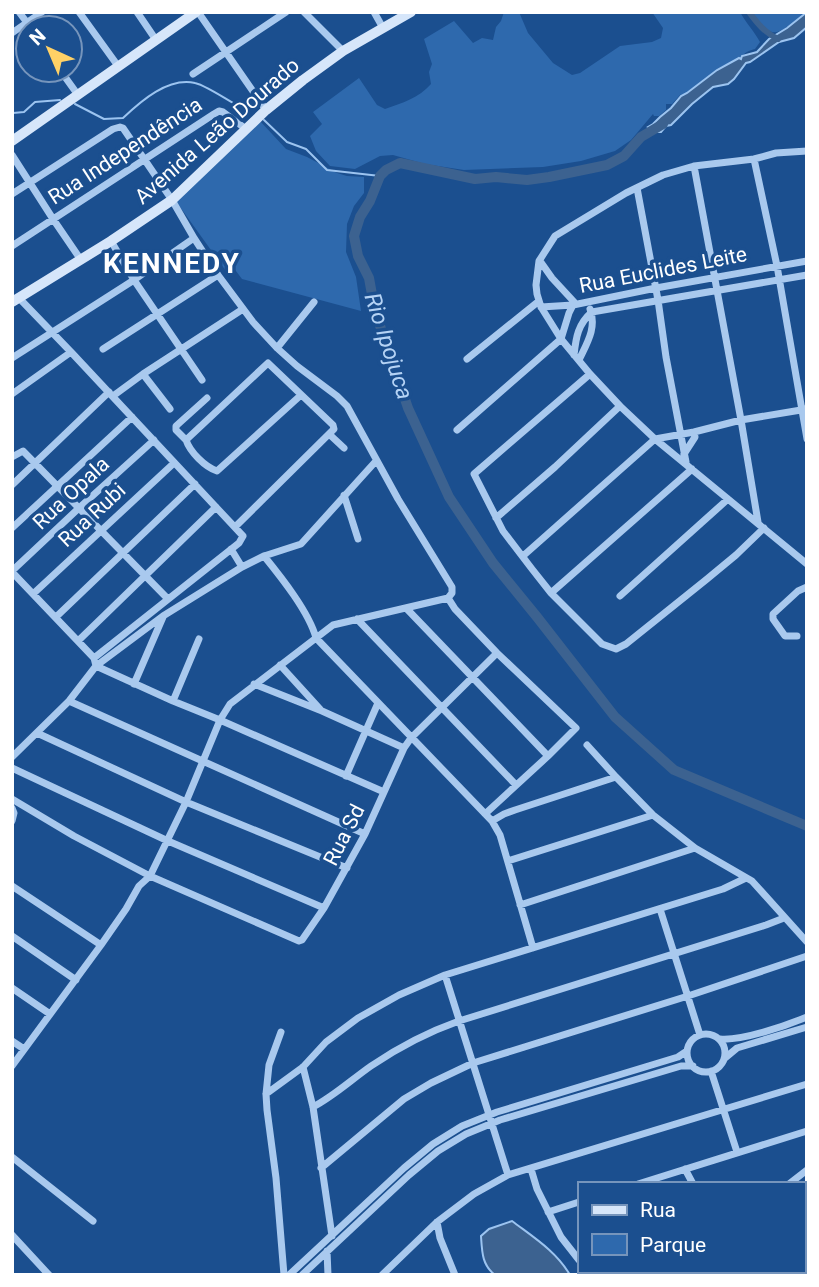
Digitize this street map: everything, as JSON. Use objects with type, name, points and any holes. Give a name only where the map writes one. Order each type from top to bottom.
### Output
[{"type":"main road","points":[[12,141],[197,12]]},
{"type":"main road","name":"Avenida Leão Dourado","points":[[14,299],[81,260],[172,200],[266,110],[303,80],[343,51],[411,12]]},
{"type":"street","points":[[79,12],[118,66]]},
{"type":"street","points":[[137,12],[156,40]]},
{"type":"street","points":[[197,12],[266,110]]},
{"type":"street","points":[[193,74],[286,12]]},
{"type":"street","points":[[304,12],[343,51]]},
{"type":"street","points":[[374,12],[383,28]]},
{"type":"street","points":[[70,84],[78,95]]},
{"type":"street","name":"Rua Independência","points":[[12,246],[219,111],[246,129]]},
{"type":"street","points":[[12,194],[113,129],[123,128],[243,309],[277,348],[342,400],[452,587],[448,598],[333,625],[230,704],[220,720],[204,763],[150,876],[139,886],[101,945],[12,1066]]},
{"type":"street","points":[[807,150],[694,166],[663,175],[618,197],[555,236],[540,261],[536,285],[540,304],[561,339],[620,406],[655,439],[807,564]]},
{"type":"street","points":[[12,155],[81,260]]},
{"type":"street","points":[[754,159],[777,266],[807,439]]},
{"type":"street","points":[[694,166],[761,525]]},
{"type":"street","points":[[637,188],[686,463]]},
{"type":"street","points":[[12,358],[194,238]]},
{"type":"street","points":[[111,241],[134,280],[202,380]]},
{"type":"street","points":[[540,261],[575,304]]},
{"type":"street","name":"Rua Euclides Leite","points":[[457,430],[561,339],[569,313],[575,304],[807,261]]},
{"type":"street","points":[[103,349],[218,275]]},
{"type":"street","name":"Rua Euclides Leite","points":[[577,358],[579,328],[592,312],[807,275]]},
{"type":"street","points":[[12,757],[69,701],[95,662],[167,599],[239,543],[243,536],[52,332],[14,299]]},
{"type":"street","points":[[277,348],[314,302]]},
{"type":"street","points":[[577,358],[592,332],[592,312],[586,302]]},
{"type":"street","points":[[467,359],[540,304],[575,304]]},
{"type":"street","points":[[12,485],[111,394],[243,309]]},
{"type":"street","points":[[12,394],[71,352]]},
{"type":"street","points":[[186,440],[267,363],[333,425],[334,429],[235,527]]},
{"type":"street","points":[[143,374],[170,409]]},
{"type":"street","points":[[590,374],[474,474],[503,531],[551,593],[602,644],[616,649],[626,644],[736,555],[761,525]]},
{"type":"street","points":[[207,398],[176,426],[176,430],[186,440],[190,449],[212,470],[217,471],[301,395]]},
{"type":"street","points":[[496,518],[620,406]]},
{"type":"street","points":[[523,556],[655,439],[804,410]]},
{"type":"street","points":[[12,528],[132,417]]},
{"type":"street","points":[[684,454],[695,437],[694,432]]},
{"type":"street","points":[[329,434],[344,448]]},
{"type":"street","name":"Rua Opala","points":[[12,571],[154,440]]},
{"type":"street","points":[[12,457],[23,451],[167,599]]},
{"type":"street","points":[[95,662],[242,567],[264,556],[301,544],[376,461]]},
{"type":"street","name":"Rua Rubi","points":[[33,594],[174,463]]},
{"type":"street","points":[[551,593],[692,469]]},
{"type":"street","points":[[56,617],[195,484]]},
{"type":"street","points":[[344,495],[358,539]]},
{"type":"street","points":[[620,596],[728,499]]},
{"type":"street","points":[[78,641],[216,507]]},
{"type":"street","points":[[231,549],[242,567]]},
{"type":"street","points":[[264,556],[309,620],[316,638],[492,821],[500,835],[533,948]]},
{"type":"street","points":[[12,571],[95,662],[134,684],[384,792]]},
{"type":"street","points":[[797,636],[785,636],[773,619],[773,614],[798,591],[807,587]]},
{"type":"street","points":[[448,598],[498,653],[576,728],[485,814]]},
{"type":"street","points":[[406,608],[548,756]]},
{"type":"street","points":[[134,684],[163,616]]},
{"type":"street","points":[[358,619],[516,785]]},
{"type":"street","points":[[173,701],[199,639]]},
{"type":"street","name":"Rua Sd","points":[[150,876],[299,941],[305,938],[365,834],[404,748],[498,653]]},
{"type":"street","points":[[280,665],[322,710]]},
{"type":"street","points":[[254,684],[322,710],[404,748]]},
{"type":"street","points":[[69,701],[365,834]]},
{"type":"street","points":[[346,776],[378,703]]},
{"type":"street","points":[[37,733],[186,802],[347,868]]},
{"type":"street","points":[[587,745],[653,815],[695,848],[756,886],[807,942]]},
{"type":"street","points":[[12,768],[168,841],[324,908]]},
{"type":"street","points":[[492,821],[503,814],[616,777]]},
{"type":"street","points":[[12,799],[74,836],[150,876]]},
{"type":"street","points":[[12,808],[12,821]]},
{"type":"street","points":[[508,861],[653,815]]},
{"type":"street","points":[[520,905],[695,848]]},
{"type":"street","points":[[266,1094],[358,1018],[399,995],[445,975],[723,889],[746,878]]},
{"type":"street","points":[[12,886],[101,945]]},
{"type":"street","points":[[660,909],[701,1035]]},
{"type":"street","points":[[313,1107],[330,1098],[402,1046],[431,1031],[784,918]]},
{"type":"street","points":[[12,936],[76,980]]},
{"type":"street","points":[[321,1168],[404,1099],[473,1063],[807,956]]},
{"type":"street","points":[[445,975],[508,1175]]},
{"type":"street","points":[[12,988],[50,1014]]},
{"type":"street","points":[[490,1120],[678,1057],[687,1051],[693,1039],[701,1035],[728,1040],[807,1017]]},
{"type":"street","points":[[724,1058],[737,1048],[807,1027]]},
{"type":"street","points":[[281,1032],[270,1065],[266,1094],[287,1275]]},
{"type":"street","points":[[687,1051],[693,1066],[698,1070],[711,1071],[721,1064],[724,1058],[725,1050],[719,1039]]},
{"type":"street","points":[[12,1041],[24,1049]]},
{"type":"street","points":[[303,1066],[313,1107],[332,1236]]},
{"type":"street","points":[[287,1275],[447,1135],[462,1126],[681,1066],[693,1066]]},
{"type":"street","points":[[711,1071],[737,1152]]},
{"type":"street","points":[[382,1275],[437,1222],[474,1194],[508,1175],[807,1084]]},
{"type":"street","points":[[644,1182],[807,1131]]},
{"type":"street","points":[[12,1157],[93,1221]]},
{"type":"street","points":[[531,1169],[537,1189],[561,1237],[578,1257]]},
{"type":"street","points":[[685,1169],[692,1182]]},
{"type":"street","points":[[792,1182],[807,1170]]},
{"type":"street","points":[[302,1275],[406,1171]]},
{"type":"street","points":[[548,1212],[578,1202]]},
{"type":"street","points":[[437,1222],[453,1274]]},
{"type":"street","points":[[12,1235],[49,1275]]},
{"type":"street","points":[[327,1251],[328,1275]]},
{"type":"green space","points":[[504,12],[519,12],[528,33],[553,63],[572,75],[580,73],[620,46],[652,42],[661,38],[663,28],[652,12],[740,12],[760,42],[755,49],[717,69],[687,93],[680,95],[672,104],[666,104],[666,110],[659,116],[653,114],[631,140],[615,151],[581,161],[543,167],[464,170],[425,164],[393,155],[380,156],[355,169],[330,166],[316,151],[310,136],[322,124],[313,112],[359,78],[377,105],[385,109],[416,96],[431,84],[429,72],[432,64],[424,39],[454,21],[473,43],[482,38],[493,40]]},
{"type":"green space","points":[[751,12],[805,12],[780,31],[772,32],[760,24]]},
{"type":"green space","points":[[260,121],[286,149],[337,173],[364,177],[364,193],[354,206],[347,224],[346,252],[356,277],[361,311],[242,279],[233,267],[226,271],[175,200]]},
{"type":"shaded area","points":[[807,12],[807,27],[794,38],[779,42],[746,63],[728,84],[713,87],[661,132],[655,132],[648,127],[681,96],[717,70],[741,59],[742,56],[757,52],[769,39]]},
{"type":"shaded area","points":[[512,1221],[551,1252],[570,1275],[495,1275],[487,1267],[481,1236],[489,1229]]},
{"type":"waterway","points":[[749,12],[769,34],[778,39]]},
{"type":"waterway","points":[[75,104],[104,119],[123,118],[156,92],[185,82],[206,88],[248,112]]},
{"type":"waterway","points":[[13,113],[24,112],[35,102],[60,100]]},
{"type":"waterway","points":[[264,120],[287,142],[306,149],[327,170],[380,176]]},
{"type":"waterway","name":"Rio Ipojuca","points":[[663,124],[641,137],[624,156],[607,165],[549,177],[527,180],[496,177],[475,179],[400,163],[380,176],[360,217],[354,236],[358,256],[369,278],[375,311],[408,408],[449,497],[493,563],[615,717],[674,770],[807,826]]},
{"type":"district","name":"KENNEDY","points":[[172,263]]}]
